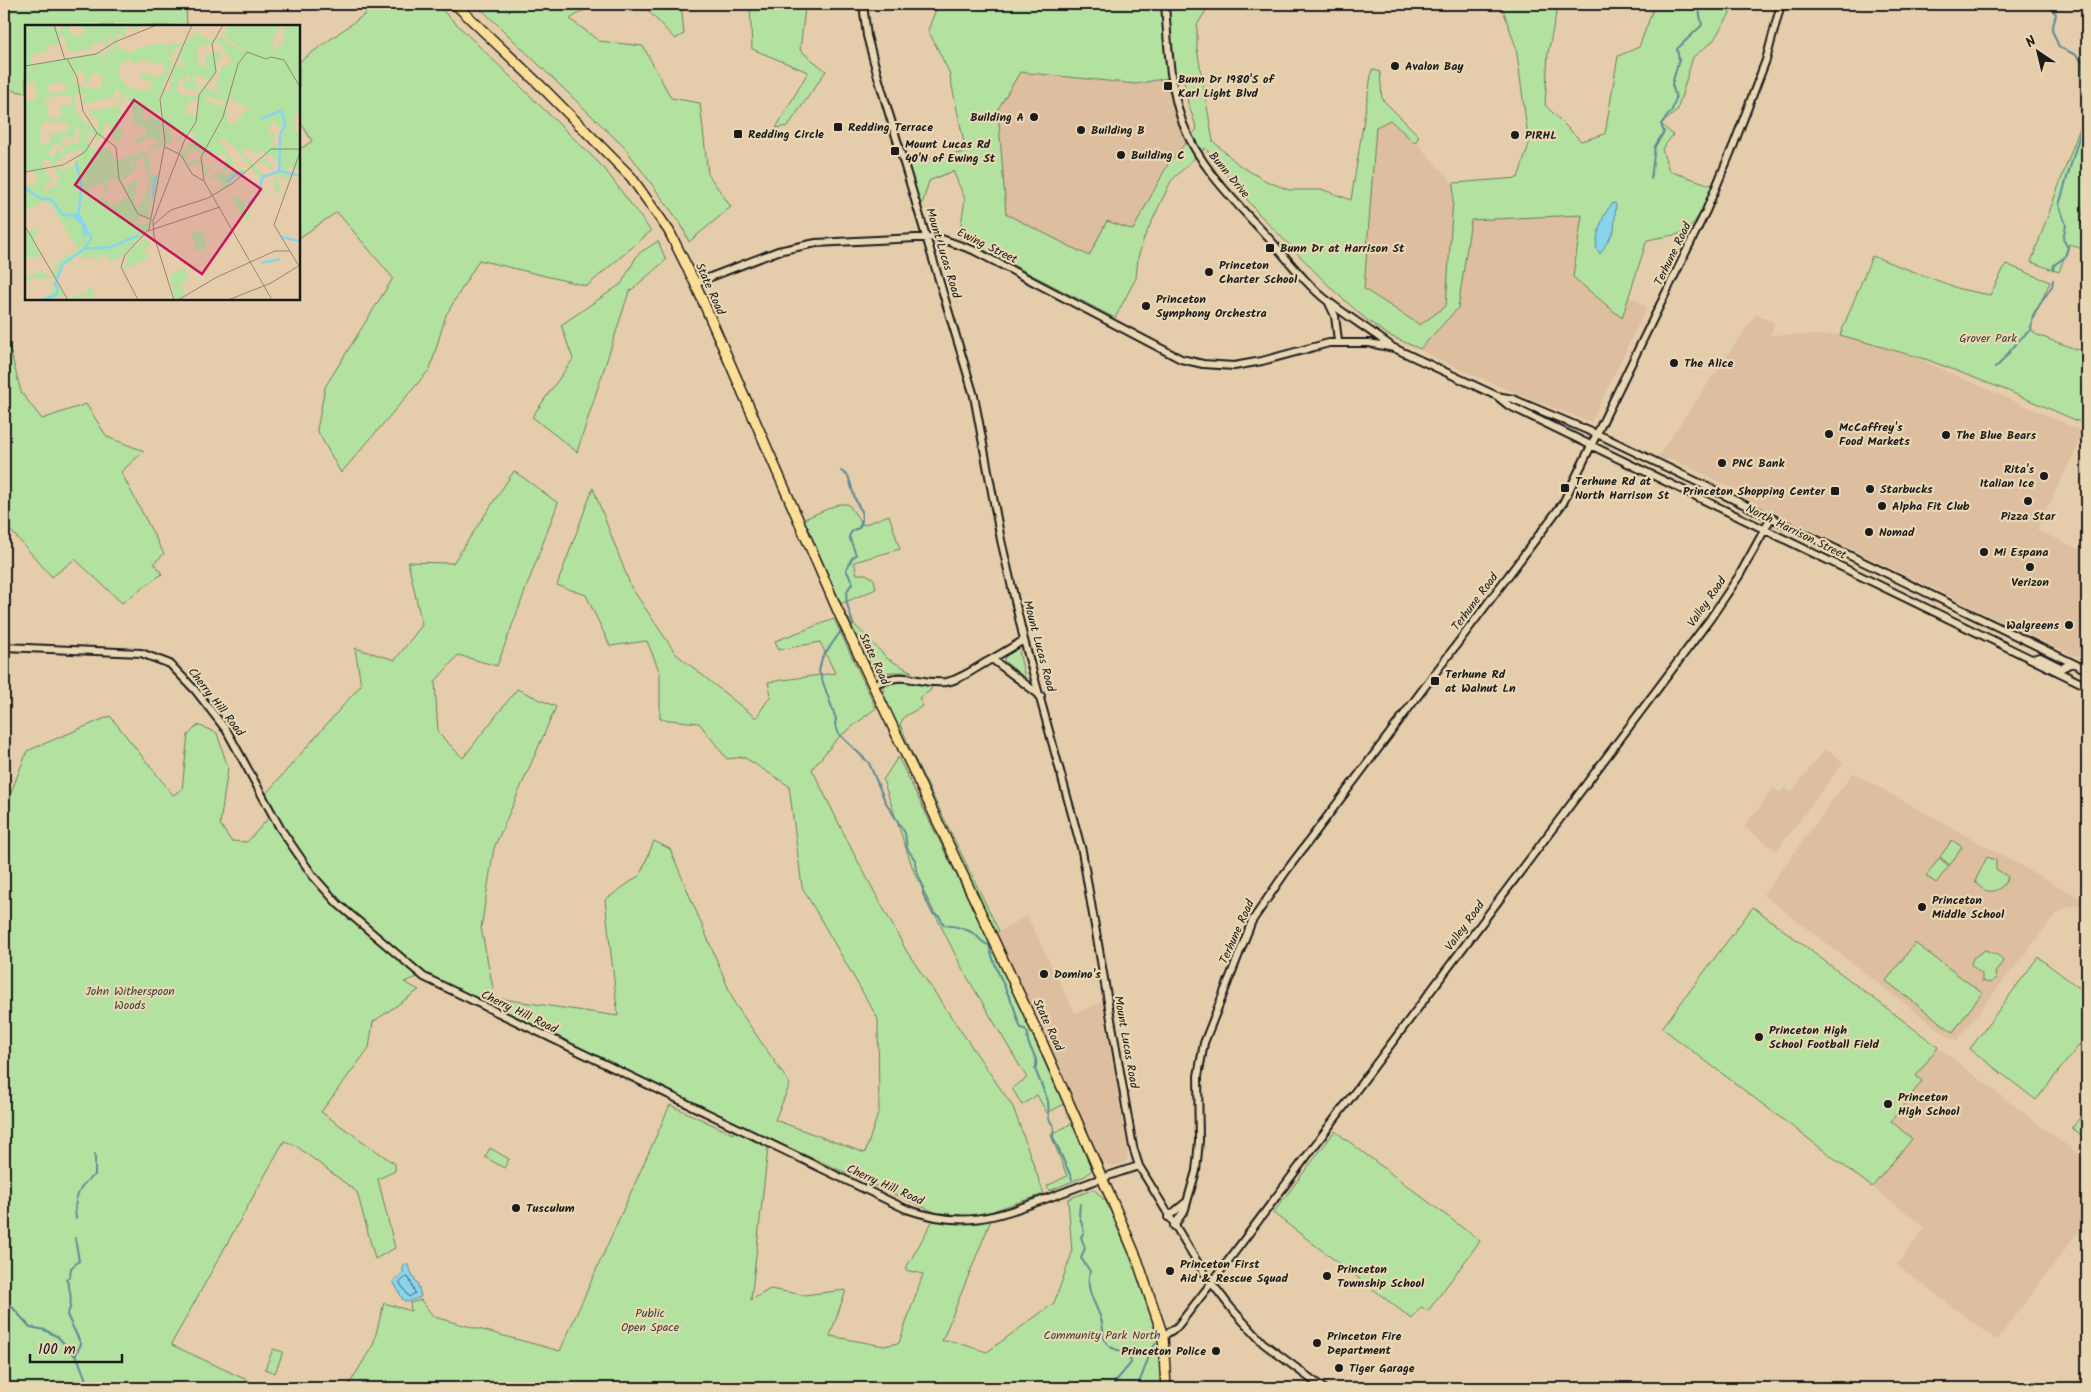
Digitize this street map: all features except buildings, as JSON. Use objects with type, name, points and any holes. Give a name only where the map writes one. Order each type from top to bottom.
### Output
[{"type":"highway","name":"State Road","points":[[454,4],[544,89],[631,177],[663,222],[695,283],[838,611],[1042,1042],[1137,1260],[1162,1336],[1166,1388]]},
{"type":"street","name":"Mount Lucas Road","points":[[863,4],[867,36],[878,77],[974,396],[1000,540],[1024,640],[1041,696],[1082,851],[1133,1147],[1139,1166],[1168,1217],[1211,1284],[1241,1321],[1263,1343],[1323,1388]]},
{"type":"street","name":"Bunn Drive","points":[[1165,4],[1175,99],[1187,132],[1199,156],[1212,175],[1281,253],[1328,302],[1394,348]]},
{"type":"street","name":"Terhune Road","points":[[1174,1226],[1181,1217],[1188,1200],[1196,1170],[1199,1148],[1198,1085],[1200,1058],[1206,1035],[1252,921],[1286,870],[1548,524],[1566,497],[1706,211],[1732,150],[1766,60],[1782,4]]},
{"type":"street","name":"Ewing Street","points":[[695,283],[778,252],[816,243],[926,236],[948,240],[973,250],[1167,352]]},
{"type":"street","name":"Bunn Drive","points":[[1328,302],[1335,316],[1338,341]]},
{"type":"street","name":"North Harrison Street","points":[[1167,352],[1203,364],[1234,366],[1338,341],[1369,342],[1394,348],[1497,396],[1508,405],[2087,686]]},
{"type":"street","name":"North Harrison Street","points":[[1497,396],[1513,399],[1598,434],[2087,670]]},
{"type":"street","name":"Valley Road","points":[[1162,1336],[1177,1327],[1211,1284],[1710,619],[1739,576],[1771,518]]},
{"type":"street","points":[[2002,630],[2006,644],[2013,650]]},
{"type":"street","points":[[872,685],[892,677],[904,676],[946,682],[957,678],[1024,640]]},
{"type":"street","name":"Cherry Hill Road","points":[[4,646],[141,653],[170,664],[193,688],[227,731],[291,847],[318,883],[338,904],[414,969],[438,985],[462,997],[906,1210],[921,1215],[952,1220],[997,1216],[1139,1166]]},
{"type":"street","points":[[2032,659],[2040,657],[2062,668],[2072,663]]},
{"type":"street","points":[[992,659],[1041,696]]},
{"type":"street","points":[[1168,1217],[1188,1200]]},
{"type":"shaded area","points":[[1020,72],[1136,84],[1167,77],[1172,104],[1186,142],[1167,164],[1133,230],[1089,257],[1006,214],[998,109]]},
{"type":"shaded area","points":[[1376,99],[1461,191],[1586,199],[1587,271],[1647,307],[1591,422],[1503,388],[1442,361],[1378,329],[1357,314]]},
{"type":"shaded area","name":"Princeton Shopping Center","points":[[1756,314],[1775,323],[1770,335],[1840,335],[1917,358],[2084,432],[2037,530],[2087,553],[2087,646],[2082,657],[2072,655],[1741,496],[1739,491],[1670,458],[1665,460],[1658,456]]},
{"type":"shaded area","points":[[1825,749],[1844,762],[1776,851],[1744,827],[1774,788],[1780,793],[1784,788],[1791,793]]},
{"type":"shaded area","name":"Princeton Middle School","points":[[1853,773],[2087,902],[2087,904],[2071,906],[2057,913],[1957,1040],[1951,1039],[1763,895]]},
{"type":"shaded area","name":"Princeton High School","points":[[1753,907],[2087,1161],[2087,1220],[1997,1340],[1897,1265],[1925,1227],[1662,1028]]},
{"type":"shaded area","points":[[1027,916],[1075,1013],[1102,1002],[1128,1153],[1126,1162],[1112,1166],[1100,1159],[1053,1050],[996,933]]},
{"type":"green space","points":[[4,4],[186,4],[187,25],[25,25],[25,93],[7,89],[4,85]]},
{"type":"green space","points":[[398,4],[436,4],[604,168],[651,231],[587,286],[479,260],[446,315],[430,369],[341,473],[317,430],[325,387],[393,278],[337,212],[300,237],[300,149],[312,141],[300,122],[300,61],[368,12]]},
{"type":"green space","points":[[476,4],[593,4],[570,19],[599,41],[643,46],[671,98],[700,103],[708,174],[731,207],[689,242],[681,224],[625,148]]},
{"type":"green space","points":[[642,4],[681,4],[684,34],[675,39]]},
{"type":"green space","points":[[750,4],[815,4],[805,8],[800,50],[826,71],[788,126],[776,128],[808,72],[752,49]]},
{"type":"green space","points":[[938,4],[1210,4],[1197,25],[1197,49],[1213,141],[1239,165],[1266,181],[1289,190],[1324,190],[1351,200],[1372,69],[1380,72],[1382,99],[1419,136],[1415,143],[1390,120],[1376,127],[1364,289],[1420,325],[1446,306],[1454,183],[1518,178],[1529,144],[1516,47],[1501,4],[1558,4],[1548,53],[1545,105],[1581,141],[1605,134],[1618,56],[1639,47],[1655,4],[1736,4],[1713,41],[1693,57],[1677,111],[1661,124],[1673,135],[1662,149],[1669,171],[1717,187],[1709,204],[1685,233],[1647,240],[1622,318],[1573,277],[1582,215],[1471,220],[1458,308],[1420,349],[1388,335],[1367,320],[1333,290],[1258,213],[1205,148],[1171,181],[1144,238],[1138,258],[1136,278],[1115,318],[959,237],[965,199],[953,171],[929,181],[921,208],[908,162],[966,152],[949,72],[928,30]],"holes":[[[1020,72],[1136,84],[1183,75],[1188,103],[1197,129],[1168,164],[1133,230],[1107,221],[1089,256],[1006,214],[998,109]]]},
{"type":"green space","points":[[2087,47],[2087,182],[2081,224],[2087,226],[2087,251],[2069,244],[2059,272],[2031,262],[2085,114],[2082,60]]},
{"type":"green space","points":[[658,241],[666,260],[629,292],[577,452],[532,417],[573,359],[561,325],[621,284],[638,254]]},
{"type":"green space","name":"Grover Park","points":[[1872,256],[1960,289],[1990,295],[2006,264],[2050,282],[2029,328],[2037,335],[2087,353],[2087,425],[2006,390],[1928,360],[1840,335]]},
{"type":"green space","points":[[4,326],[21,392],[42,419],[86,404],[107,437],[144,451],[121,472],[164,554],[154,563],[162,574],[122,603],[75,559],[52,577],[4,523]]},
{"type":"green space","points":[[514,471],[558,503],[497,666],[458,655],[435,682],[438,733],[463,758],[517,689],[556,707],[494,848],[481,928],[495,998],[618,1016],[605,900],[640,875],[654,841],[670,849],[735,1004],[790,1084],[775,1120],[865,1153],[879,1111],[878,1019],[802,887],[789,786],[744,757],[727,759],[699,723],[660,719],[660,673],[647,641],[610,646],[586,595],[557,585],[593,488],[631,587],[676,654],[756,718],[771,695],[768,682],[835,673],[820,642],[779,650],[775,641],[834,619],[876,708],[838,738],[812,769],[854,854],[907,952],[1013,1107],[1044,1194],[995,1210],[942,1341],[952,1341],[987,1352],[1054,1303],[1072,1253],[1068,1199],[1094,1189],[1107,1203],[1134,1264],[1156,1330],[1160,1352],[1161,1388],[347,1388],[373,1345],[384,1303],[411,1311],[410,1303],[421,1300],[434,1317],[560,1351],[670,1105],[733,1134],[734,1126],[423,975],[404,982],[419,990],[373,1022],[369,1048],[321,1112],[395,1164],[395,1171],[378,1179],[395,1248],[375,1259],[357,1192],[295,1145],[284,1141],[173,1341],[172,1345],[264,1388],[4,1388],[4,803],[7,803],[27,751],[110,716],[173,795],[182,789],[188,735],[198,725],[217,733],[228,768],[220,824],[231,841],[247,842],[273,813],[264,796],[361,685],[355,648],[395,660],[422,625],[408,562],[453,563]],"holes":[[[769,1139],[937,1213],[905,1270],[923,1274],[899,1343],[884,1346],[830,1336],[846,1290],[804,1295],[770,1289],[751,1300]]]},
{"type":"green space","points":[[839,504],[848,504],[863,525],[889,515],[900,549],[854,562],[857,574],[866,574],[874,579],[876,589],[841,604],[804,519]]},
{"type":"green space","points":[[848,618],[888,659],[912,672],[892,672],[875,675]]},
{"type":"green space","points":[[1017,649],[1025,678],[1004,661],[1005,656]]},
{"type":"green space","points":[[895,681],[932,686],[930,691],[919,698],[923,706],[905,716],[900,724],[912,753],[999,931],[996,933],[908,754],[883,694],[884,687]]},
{"type":"green space","points":[[898,757],[990,943],[1064,1104],[1047,1113],[1037,1095],[1022,1105],[1012,1088],[1027,1078],[963,970],[914,872],[883,780]]},
{"type":"green space","points":[[1952,840],[1962,847],[1950,865],[1940,857]]},
{"type":"green space","points":[[1987,857],[1996,860],[1996,869],[2008,877],[1998,890],[1988,891],[1979,886],[1975,881]]},
{"type":"green space","points":[[1939,858],[1949,866],[1936,883],[1926,876]]},
{"type":"green space","points":[[1753,907],[1938,1047],[1916,1076],[1922,1081],[1891,1121],[1912,1139],[1872,1187],[1662,1028]]},
{"type":"green space","points":[[1915,943],[1982,993],[1953,1032],[1886,981]]},
{"type":"green space","points":[[1985,950],[1998,955],[2003,961],[1995,973],[1996,979],[1989,983],[1982,981],[1982,974],[1971,965],[1973,958]]},
{"type":"green space","points":[[2038,957],[2087,994],[2087,1035],[2036,1100],[1970,1049]]},
{"type":"green space","points":[[2087,1108],[2087,1139],[2072,1128]]},
{"type":"green space","points":[[1072,1123],[1092,1170],[1085,1176],[1049,1191],[1047,1186],[1067,1176],[1051,1135]]},
{"type":"green space","points":[[1335,1131],[1480,1241],[1428,1311],[1421,1307],[1412,1319],[1273,1213]]},
{"type":"green space","points":[[490,1148],[509,1159],[504,1168],[485,1157]]},
{"type":"green space","points":[[273,1349],[283,1352],[275,1373],[265,1369]]},
{"type":"water","points":[[1613,203],[1616,204],[1614,231],[1600,254],[1596,248],[1599,230],[1606,212]]},
{"type":"water","points":[[407,1264],[418,1285],[421,1297],[407,1302],[403,1300],[393,1281],[403,1273],[403,1266]]},
{"type":"waterway","points":[[1651,179],[1655,146],[1664,132],[1661,124],[1672,110],[1676,98],[1672,84],[1679,60],[1677,49],[1702,25],[1699,10],[1700,4]]},
{"type":"waterway","points":[[2047,4],[2056,14],[2052,30],[2059,47],[2076,55],[2087,67]]},
{"type":"waterway","points":[[2053,270],[2054,265],[2065,257],[2068,248],[2063,239],[2066,225],[2059,205],[2087,110]]},
{"type":"waterway","points":[[1995,368],[2021,338],[2031,330],[2033,315],[2052,286],[2053,280]]},
{"type":"waterway","points":[[841,471],[848,476],[855,499],[862,511],[862,521],[859,528],[853,530],[849,536],[856,555],[852,558],[846,570],[853,583],[849,588],[846,598],[853,625]]},
{"type":"waterway","points":[[841,631],[822,658],[819,671],[836,719],[835,724],[839,734],[869,763],[885,801],[905,833],[907,848],[915,860],[916,870],[923,886],[923,894],[933,914],[939,916],[944,925],[969,931],[989,945],[996,968],[1021,1028],[1025,1029],[1028,1034],[1029,1044],[1036,1060],[1035,1069],[1048,1101],[1049,1119],[1054,1127],[1053,1137],[1072,1179]]},
{"type":"waterway","points":[[76,1219],[75,1205],[78,1193],[85,1183],[95,1175],[95,1154]]},
{"type":"waterway","points":[[1080,1204],[1079,1214],[1084,1232],[1081,1237],[1085,1248],[1081,1258],[1090,1271],[1089,1284],[1091,1296],[1099,1313],[1104,1338],[1108,1345],[1128,1355],[1131,1363],[1112,1388]]},
{"type":"waterway","points":[[75,1238],[79,1261],[71,1268],[70,1277],[66,1279],[71,1297],[67,1315],[81,1344],[75,1356]]},
{"type":"waterway","points":[[4,1298],[30,1327],[45,1330],[58,1337],[78,1359],[89,1388]]},
{"type":"waterway","points":[[1136,1388],[1156,1343]]},
{"type":"place","name":"Avalon Bay","points":[[1395,66]]},
{"type":"place","name":"Bunn Dr 1980'S of Karl Light Blvd","points":[[1168,86]]},
{"type":"place","name":"Building A","points":[[1034,117]]},
{"type":"place","name":"Redding Terrace","points":[[838,127]]},
{"type":"place","name":"Building B","points":[[1081,130]]},
{"type":"place","name":"Redding Circle","points":[[738,134]]},
{"type":"place","name":"PIRHL","points":[[1515,135]]},
{"type":"place","name":"Mount Lucas Rd 40'N of Ewing St","points":[[895,151]]},
{"type":"place","name":"Building C","points":[[1121,155]]},
{"type":"place","name":"Bunn Dr at Harrison St","points":[[1270,248]]},
{"type":"place","name":"Princeton Charter School","points":[[1209,272]]},
{"type":"place","name":"Princeton Symphony Orchestra","points":[[1146,306]]},
{"type":"place","name":"The Alice","points":[[1674,363]]},
{"type":"place","name":"McCaffrey's Food Markets","points":[[1829,434]]},
{"type":"place","name":"The Blue Bears","points":[[1946,435]]},
{"type":"place","name":"PNC Bank","points":[[1722,463]]},
{"type":"place","name":"Rita's Italian Ice","points":[[2044,476]]},
{"type":"place","name":"Terhune Rd at North Harrison St","points":[[1565,488]]},
{"type":"place","name":"Starbucks","points":[[1870,489]]},
{"type":"place","name":"Princeton Shopping Center","points":[[1835,491]]},
{"type":"place","name":"Pizza Star","points":[[2028,501]]},
{"type":"place","name":"Alpha Fit Club","points":[[1882,506]]},
{"type":"place","name":"Nomad","points":[[1869,532]]},
{"type":"place","name":"Mi Espana","points":[[1984,552]]},
{"type":"place","name":"Verizon","points":[[2030,567]]},
{"type":"place","name":"Walgreens","points":[[2069,625]]},
{"type":"place","name":"Terhune Rd at Walnut Ln","points":[[1435,681]]},
{"type":"place","name":"Princeton Middle School","points":[[1922,907]]},
{"type":"place","name":"Domino's","points":[[1044,974]]},
{"type":"place","name":"Princeton High School Football Field","points":[[1759,1037]]},
{"type":"place","name":"Princeton High School","points":[[1888,1104]]},
{"type":"place","name":"Tusculum","points":[[516,1208]]},
{"type":"place","name":"Princeton First Aid & Rescue Squad","points":[[1170,1271]]},
{"type":"place","name":"Princeton Township School","points":[[1327,1276]]},
{"type":"place","name":"Princeton Fire Department","points":[[1317,1343]]},
{"type":"place","name":"Princeton Police","points":[[1216,1351]]},
{"type":"place","name":"Tiger Garage","points":[[1339,1368]]},
{"type":"park label","name":"John Witherspoon Woods","points":[[130,998]]},
{"type":"park label","name":"Public Open Space","points":[[650,1320]]},
{"type":"park label","name":"Community Park North","points":[[1102,1335]]}]
